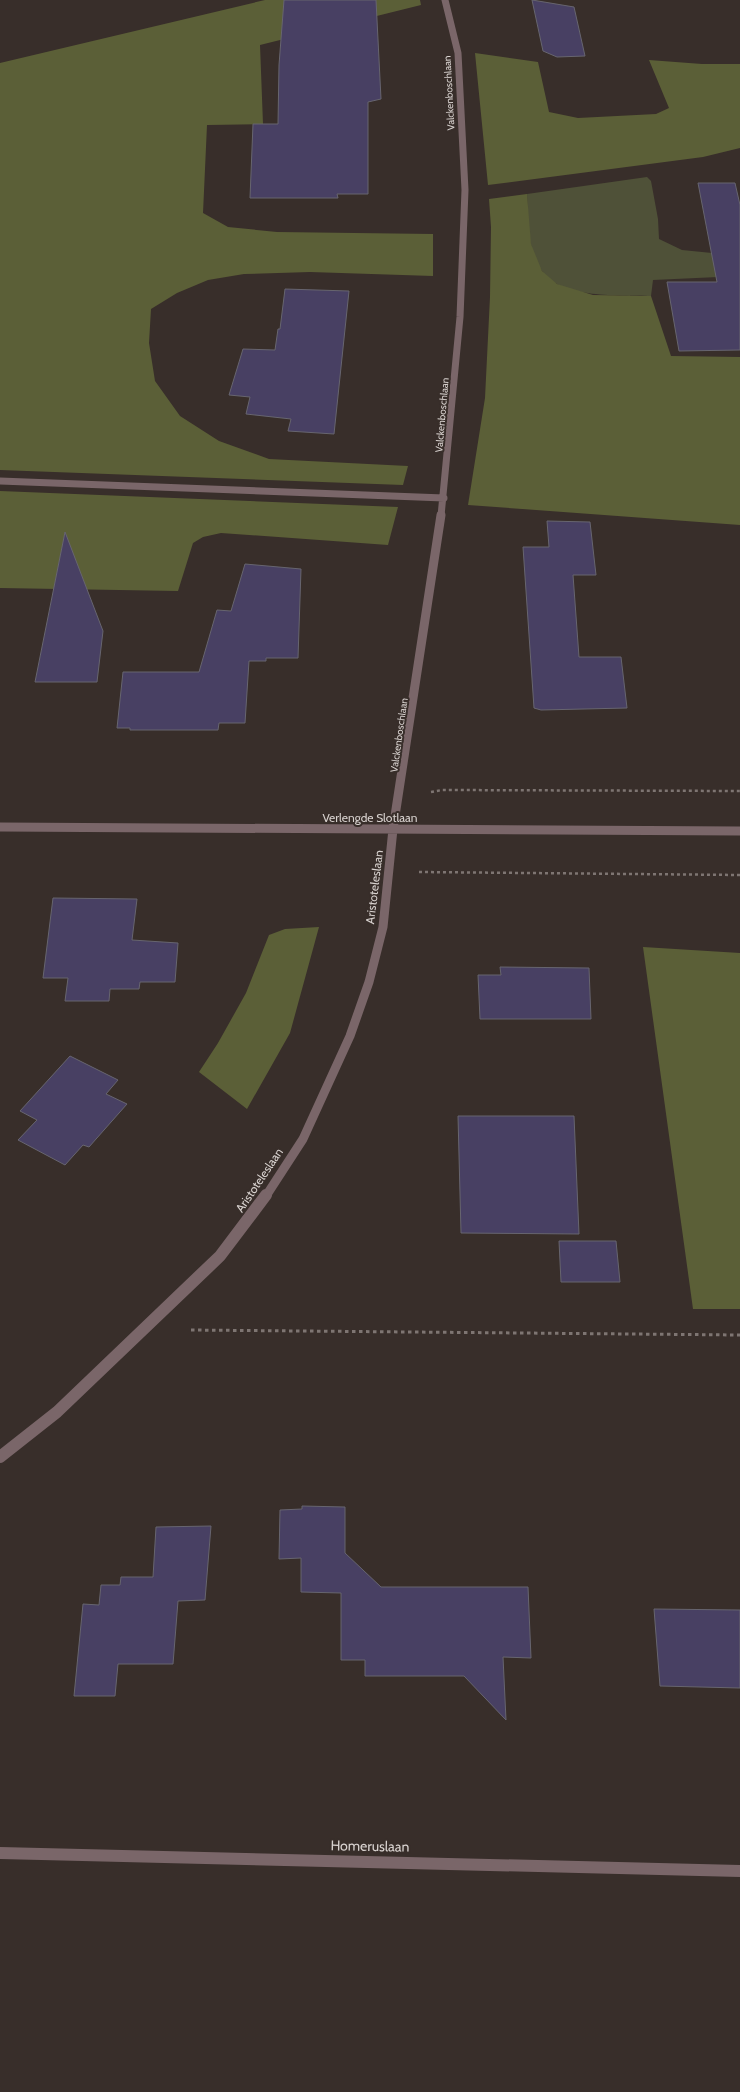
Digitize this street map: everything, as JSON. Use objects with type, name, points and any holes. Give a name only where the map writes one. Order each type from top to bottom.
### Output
[{"type":"street","name":"Valckenboschlaan","points":[[393,829],[444,498],[460,317],[465,190],[458,54],[444,0]]},
{"type":"street","points":[[0,481],[444,498]]},
{"type":"street","name":"Verlengde Slotlaan","points":[[0,827],[740,831]]},
{"type":"street","name":"Aristoteleslaan","points":[[0,1458],[57,1412],[220,1256],[266,1197],[303,1139],[350,1036],[369,982],[383,927],[393,829]]},
{"type":"street","name":"Homeruslaan","points":[[0,1854],[740,1871]]},
{"type":"path","points":[[144,1329],[740,1335]]},
{"type":"green space","points":[[265,0],[420,0],[421,5],[260,45],[263,124],[207,125],[203,213],[228,227],[277,232],[433,234],[433,276],[310,272],[244,274],[208,280],[177,293],[151,309],[149,343],[155,381],[180,416],[219,441],[269,459],[408,466],[403,485],[0,470],[0,63]]},
{"type":"green space","points":[[475,53],[538,62],[549,112],[578,118],[656,114],[669,108],[649,60],[702,64],[740,64],[740,148],[703,157],[488,185]]},
{"type":"green space","points":[[647,177],[651,181],[658,219],[659,239],[682,250],[712,253],[740,276],[653,280],[651,296],[608,295],[592,294],[562,287],[551,280],[542,271],[535,258],[530,239],[527,194]]},
{"type":"green space","points":[[527,194],[531,244],[542,271],[557,284],[593,295],[651,296],[671,356],[740,357],[740,525],[468,505],[485,398],[490,297],[491,227],[489,199]]},
{"type":"green space","points":[[0,491],[398,507],[388,545],[221,533],[203,537],[193,543],[178,591],[0,588]]},
{"type":"green space","points":[[319,927],[290,1033],[247,1109],[199,1072],[218,1043],[246,993],[269,935],[285,929]]},
{"type":"green space","points":[[643,947],[740,953],[740,1309],[693,1309]]},
{"type":"building","points":[[284,0],[376,0],[381,99],[368,102],[368,194],[337,194],[338,198],[250,198],[253,124],[278,124],[279,65]]},
{"type":"building","points":[[532,0],[574,7],[585,56],[557,57],[543,51]]},
{"type":"building","points":[[698,183],[735,183],[740,205],[740,350],[679,351],[667,282],[717,282]]},
{"type":"building","points":[[285,289],[349,291],[334,434],[288,431],[291,419],[246,414],[250,397],[229,395],[243,349],[275,350],[278,329],[280,329]]},
{"type":"building","points":[[547,521],[590,522],[596,575],[573,575],[579,657],[621,657],[627,708],[541,710],[534,708],[523,547],[549,547]]},
{"type":"building","points":[[65,532],[103,631],[97,682],[35,682]]},
{"type":"building","points":[[245,564],[301,569],[298,658],[266,658],[266,661],[249,661],[245,723],[219,723],[218,730],[130,730],[130,728],[117,728],[123,672],[199,672],[217,610],[231,611]]},
{"type":"building","points":[[53,898],[137,899],[132,940],[178,943],[175,982],[140,982],[139,989],[110,989],[109,1001],[65,1001],[68,978],[43,978]]},
{"type":"building","points":[[500,967],[589,968],[591,1019],[480,1019],[478,975],[501,975]]},
{"type":"building","points":[[70,1056],[118,1080],[106,1094],[127,1104],[89,1147],[83,1145],[65,1165],[18,1140],[37,1120],[20,1111]]},
{"type":"building","points":[[458,1116],[574,1116],[579,1234],[461,1233]]},
{"type":"building","points":[[559,1241],[616,1241],[620,1282],[561,1282]]},
{"type":"building","points":[[302,1506],[345,1507],[345,1553],[381,1587],[528,1587],[531,1658],[503,1657],[506,1720],[464,1676],[365,1676],[365,1660],[341,1660],[341,1593],[301,1592],[301,1558],[279,1559],[280,1510],[302,1509]]},
{"type":"building","points":[[211,1526],[205,1600],[178,1601],[173,1664],[118,1664],[115,1696],[74,1696],[83,1604],[99,1605],[101,1585],[120,1585],[121,1577],[153,1577],[156,1527]]},
{"type":"building","points":[[654,1609],[740,1610],[740,1688],[660,1686]]}]
